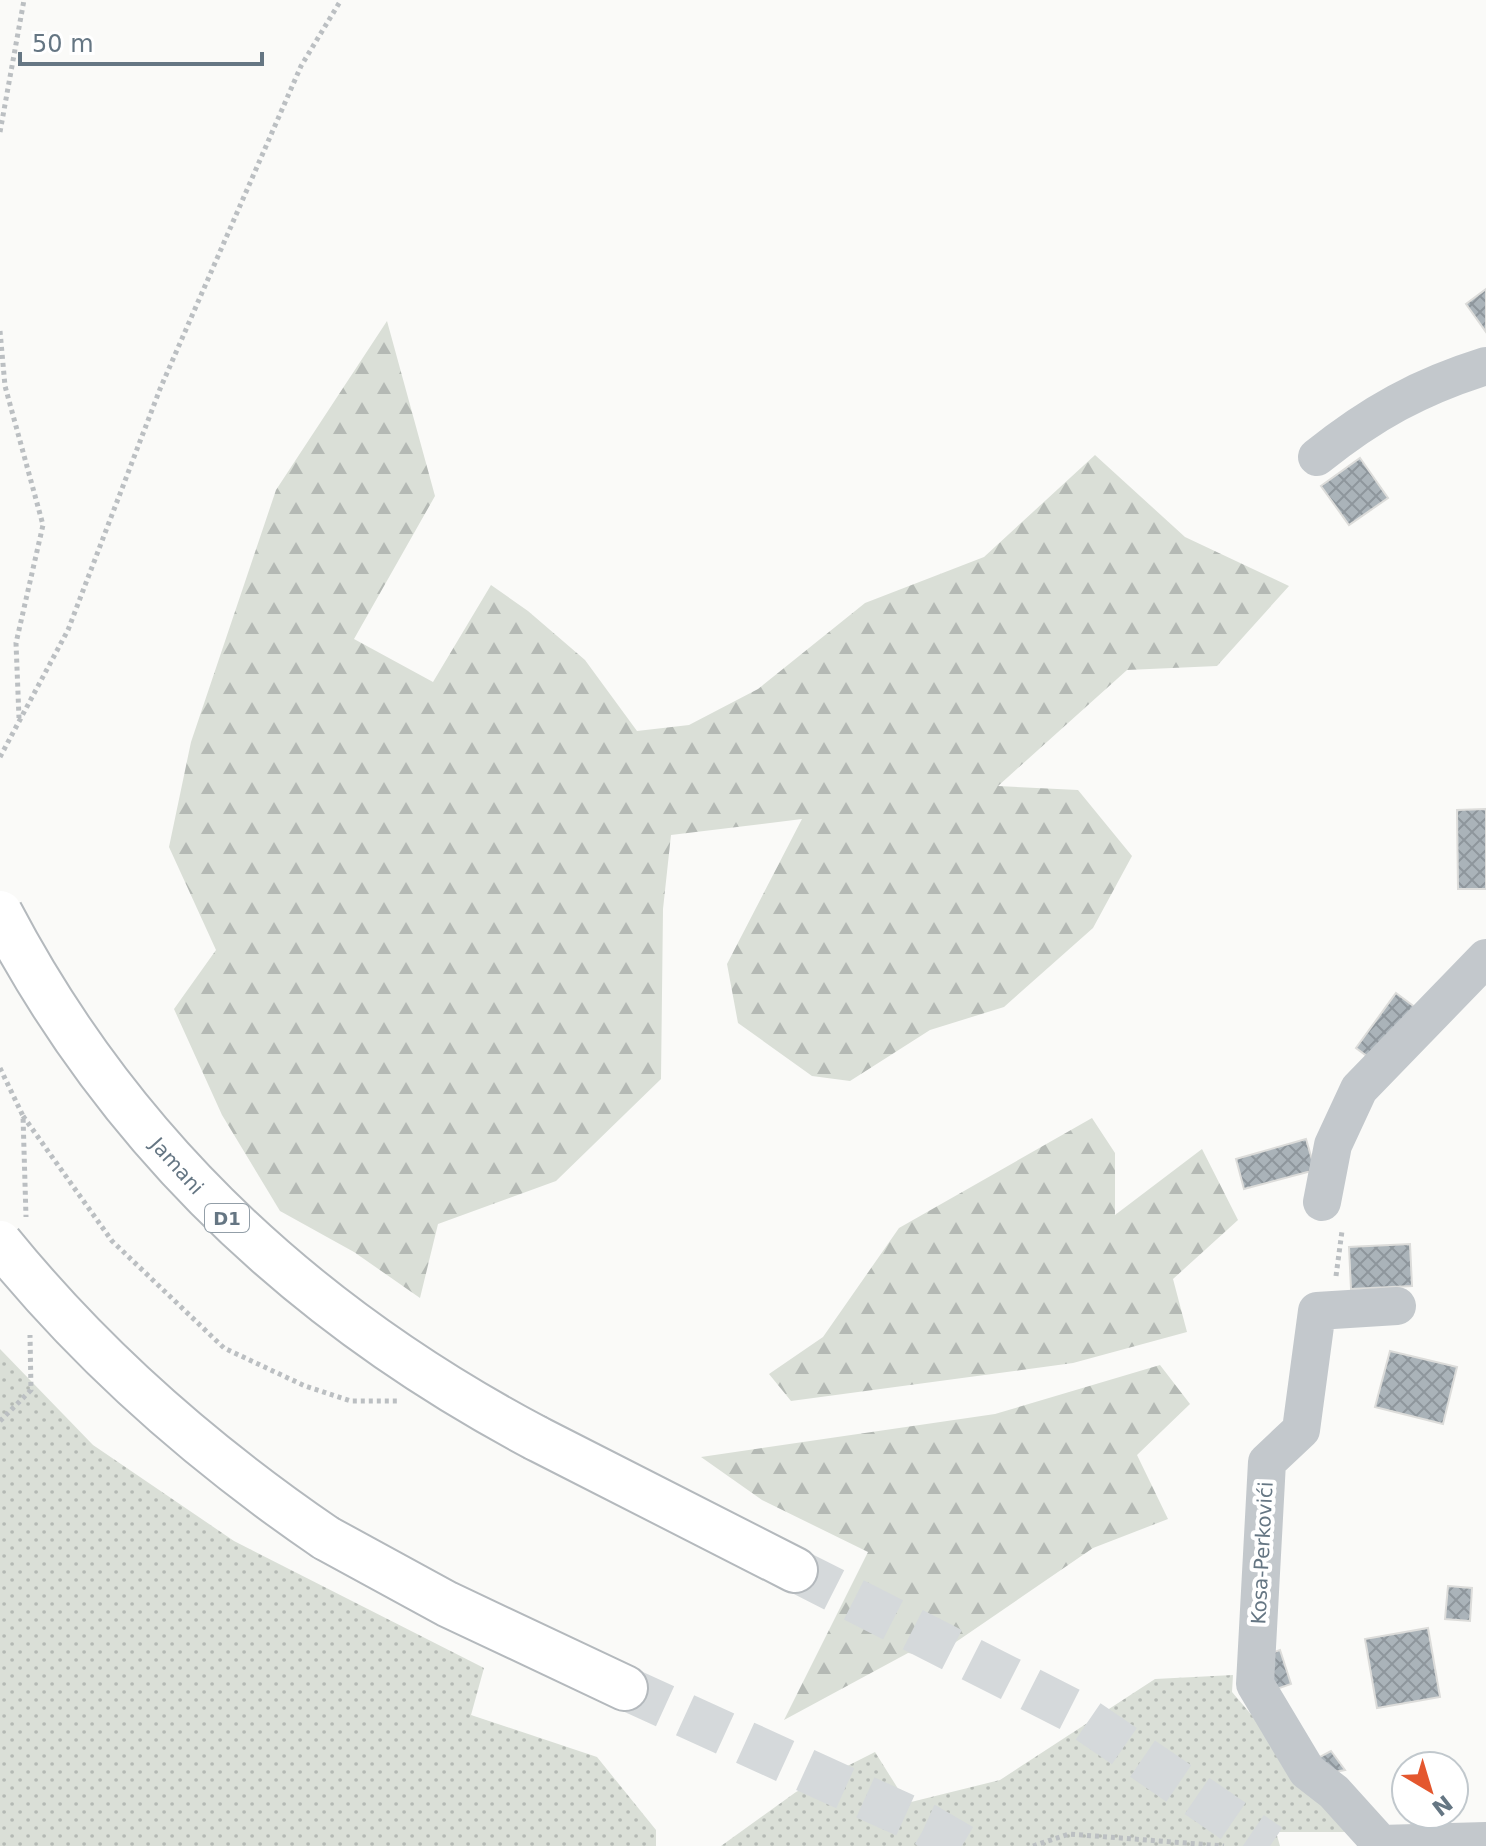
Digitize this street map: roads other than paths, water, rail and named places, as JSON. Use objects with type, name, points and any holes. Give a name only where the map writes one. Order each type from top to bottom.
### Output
[{"type":"highway","name":"Jamani","points":[[0,913],[56,1010],[97,1069],[189,1180],[240,1232],[363,1333],[472,1404],[795,1570]]},
{"type":"highway","points":[[0,1243],[81,1336],[137,1392],[210,1454],[326,1538],[447,1604],[625,1688]]},
{"type":"street","points":[[1317,457],[1358,424],[1403,397],[1486,366]]},
{"type":"street","points":[[1322,1202],[1333,1145],[1359,1089],[1486,958]]},
{"type":"street","name":"Kosa-Perkovići","points":[[1381,1844],[1334,1792],[1307,1771],[1255,1684],[1267,1462],[1301,1430],[1317,1311],[1397,1306]]},
{"type":"street","points":[[1381,1844],[1486,1841]]},
{"type":"tunnel","points":[[795,1570],[1073,1711],[1270,1846]]},
{"type":"tunnel","points":[[625,1688],[926,1825],[962,1846]]}]
